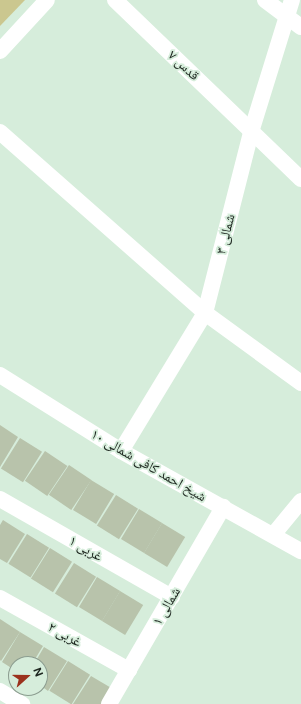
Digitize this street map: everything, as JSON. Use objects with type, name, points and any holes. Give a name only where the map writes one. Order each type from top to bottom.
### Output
[{"type":"street","points":[[0,50],[47,0]]},
{"type":"street","name":"قدس ۷","points":[[115,0],[252,130],[301,179]]},
{"type":"street","points":[[265,0],[301,27]]},
{"type":"street","name":"شمالی ۳","points":[[121,451],[205,313],[252,130],[292,0]]},
{"type":"street","points":[[0,132],[205,313],[301,383]]},
{"type":"street","name":"شیخ احمد کافی شمالی ۱۰","points":[[0,375],[121,451],[301,551]]},
{"type":"street","name":"۱ غربی","points":[[0,499],[172,597]]},
{"type":"street","points":[[273,535],[301,501]]},
{"type":"street","name":"۱ شمالی","points":[[109,704],[223,507]]},
{"type":"street","name":"۲ غربی","points":[[0,598],[129,670]]},
{"type":"street","points":[[0,691],[22,704]]},
{"type":"shaded area","points":[[0,0],[25,0],[0,26]]},
{"type":"building","points":[[0,425],[18,437],[0,467]]},
{"type":"building","points":[[20,438],[42,452],[23,482],[1,469]]},
{"type":"building","points":[[45,451],[67,466],[47,496],[25,481]]},
{"type":"building","points":[[69,465],[91,480],[71,510],[49,495]]},
{"type":"building","points":[[91,480],[114,494],[96,524],[73,510]]},
{"type":"building","points":[[116,495],[138,509],[119,539],[97,526]]},
{"type":"building","points":[[139,509],[162,523],[144,553],[121,539]]},
{"type":"building","points":[[3,520],[25,534],[7,563],[0,559],[0,525]]},
{"type":"building","points":[[162,523],[185,537],[167,567],[144,553]]},
{"type":"building","points":[[27,534],[49,548],[31,577],[8,564]]},
{"type":"building","points":[[50,548],[72,562],[53,592],[31,579]]},
{"type":"building","points":[[74,563],[96,577],[77,607],[55,594]]},
{"type":"building","points":[[97,577],[120,591],[102,621],[79,607]]},
{"type":"building","points":[[120,591],[143,605],[125,635],[102,621]]},
{"type":"building","points":[[0,619],[20,632],[1,661],[0,660]]},
{"type":"building","points":[[20,632],[43,646],[37,656],[8,656],[8,666],[2,662]]},
{"type":"building","points":[[44,647],[67,661],[48,691],[48,656],[39,656]]},
{"type":"building","points":[[68,661],[90,675],[72,704],[49,691]]},
{"type":"building","points":[[91,676],[113,689],[104,704],[73,704]]}]
